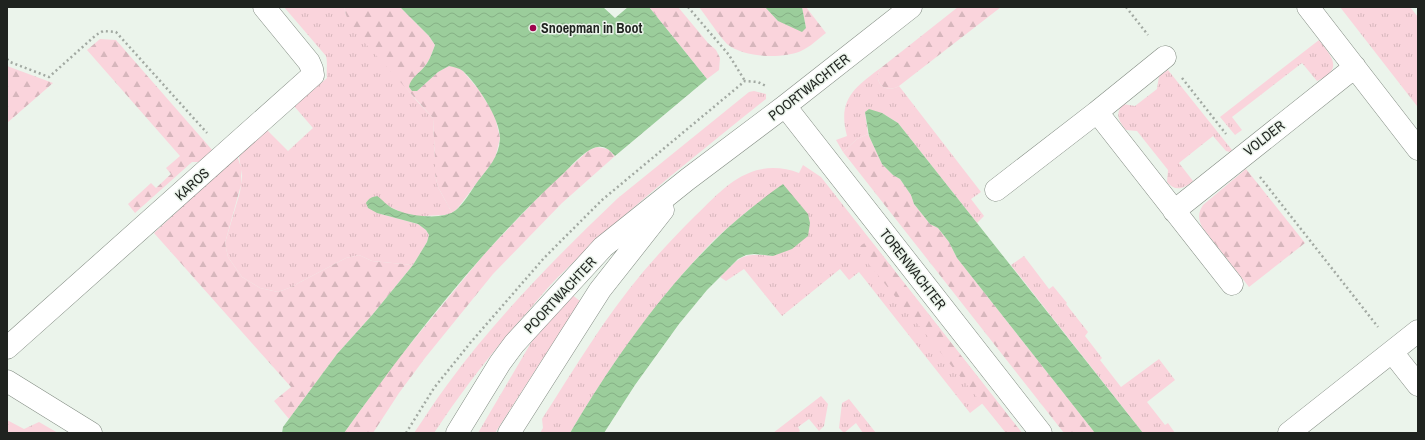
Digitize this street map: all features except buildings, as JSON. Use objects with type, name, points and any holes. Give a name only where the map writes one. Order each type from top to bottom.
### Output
[{"type":"street","name":"KAROS","points":[[7,348],[313,75],[309,62],[264,7]]},
{"type":"street","name":"POORTWACHTER","points":[[457,433],[500,363],[514,344],[603,247],[688,179],[785,106],[911,7]]},
{"type":"street","points":[[1308,7],[1418,149]]},
{"type":"street","points":[[996,190],[1165,57]]},
{"type":"street","name":"VOLDER","points":[[1174,210],[1355,67]]},
{"type":"street","name":"TORENWACHTER","points":[[785,106],[1041,433]]},
{"type":"street","points":[[1096,112],[1232,284]]},
{"type":"street","name":"POORTWACHTER","points":[[509,433],[600,290],[688,179]]},
{"type":"street","points":[[1289,433],[1418,331]]},
{"type":"street","points":[[1392,352],[1418,385]]},
{"type":"street","points":[[7,381],[91,433]]},
{"type":"path","points":[[688,7],[729,55],[745,82]]},
{"type":"path","points":[[7,59],[10,62],[49,77],[96,35],[103,31],[116,32],[226,154]]},
{"type":"green space","points":[[284,7],[344,7],[346,15],[416,100],[433,118],[435,174],[438,187],[452,213],[414,218],[388,206],[377,213],[418,224],[426,230],[429,235],[427,242],[413,265],[372,261],[359,255],[346,258],[289,288],[278,292],[260,288],[242,277],[228,257],[225,243],[240,192],[242,176],[239,156],[267,130],[288,151],[313,128],[294,106],[327,78],[326,56]]},
{"type":"green space","points":[[344,7],[400,7],[429,36],[435,45],[427,64],[410,84],[409,87],[412,91],[417,91],[438,72],[449,66],[456,67],[462,70],[479,90],[495,116],[500,138],[495,159],[457,209],[452,213],[438,187],[435,174],[433,118],[354,31],[346,15]]},
{"type":"green space","points":[[649,7],[678,7],[708,43],[716,50],[720,58],[719,70],[707,79]]},
{"type":"green space","points":[[699,7],[765,7],[778,21],[806,28],[802,7],[806,7],[826,33],[808,47],[793,54],[763,56],[743,52],[734,49],[727,44]]},
{"type":"green space","points":[[958,7],[1001,7],[899,86],[888,89],[881,85],[878,77],[882,67]]},
{"type":"green space","points":[[1340,7],[1410,7],[1418,17],[1417,127],[1417,106]]},
{"type":"green space","points":[[100,39],[116,40],[213,151],[201,162],[192,162],[135,213],[128,204],[151,183],[156,188],[171,174],[166,168],[180,156],[87,50]]},
{"type":"green space","points":[[1319,40],[1333,62],[1331,72],[1317,81],[1302,63],[1232,117],[1242,130],[1235,135],[1220,117]]},
{"type":"green space","points":[[7,66],[53,83],[7,123]]},
{"type":"green space","points":[[882,67],[878,77],[881,85],[888,89],[899,86],[981,192],[971,199],[984,216],[977,223],[898,123],[882,113],[865,112],[868,134],[857,139],[843,152],[836,140],[847,136],[844,112],[847,103],[856,88]]},
{"type":"green space","points":[[1168,70],[1232,150],[1230,152],[1226,151],[1213,136],[1179,163],[1193,181],[1180,188],[1173,187],[1167,182],[1168,170],[1137,131],[1126,130],[1118,117],[1119,111],[1123,104],[1135,106],[1157,89],[1159,76]]},
{"type":"green space","points":[[754,91],[766,94],[766,99],[660,185],[583,253],[558,277],[504,339],[468,385],[434,433],[414,433],[466,360],[507,311],[573,242],[618,198],[749,92]]},
{"type":"green space","points":[[868,134],[882,164],[893,175],[900,179],[911,195],[914,204],[930,224],[938,228],[949,242],[957,258],[1095,433],[1064,433],[843,152],[857,139]]},
{"type":"green space","points":[[597,147],[608,149],[615,156],[562,203],[493,274],[425,358],[399,393],[373,433],[344,433],[393,365],[486,252],[550,185],[589,150]]},
{"type":"green space","points":[[237,156],[241,167],[241,185],[225,243],[228,257],[242,277],[260,288],[278,292],[289,288],[346,258],[359,255],[372,261],[413,265],[373,314],[337,354],[289,419],[274,401],[291,387],[154,233]]},
{"type":"green space","points":[[803,165],[821,177],[1022,433],[1006,433],[983,403],[970,413],[859,272],[849,280],[840,269],[782,316],[744,269],[726,281],[720,277],[733,264],[743,257],[754,255],[773,256],[751,208],[714,240],[674,284],[636,332],[570,433],[540,433],[543,428],[542,419],[603,325],[643,272],[688,223],[720,192],[741,177],[761,169],[768,168],[787,169],[799,173]]},
{"type":"green space","points":[[1246,169],[1305,243],[1249,287],[1202,227],[1199,216],[1203,205]]},
{"type":"green space","points":[[870,242],[875,246],[1022,433],[1006,433],[868,263],[859,250],[863,244]]},
{"type":"green space","points":[[1024,256],[1049,289],[1053,286],[1067,303],[1066,304],[1088,332],[1085,336],[1102,358],[1100,360],[1121,387],[1159,359],[1175,380],[1147,402],[1165,425],[1168,423],[1175,433],[1143,433],[1011,265]]},
{"type":"green space","points":[[571,294],[580,301],[495,433],[478,433],[532,341]]},
{"type":"green space","points":[[821,396],[828,404],[824,426],[819,431],[809,419],[798,427],[800,431],[797,433],[773,433]]},
{"type":"green space","points":[[849,399],[876,433],[863,433],[856,423],[844,433],[839,428],[842,403]]},
{"type":"green space","points":[[7,420],[24,429],[39,422],[58,433],[7,433]]},
{"type":"water","points":[[400,7],[603,7],[615,18],[628,7],[649,7],[707,79],[615,156],[608,149],[598,147],[589,150],[576,161],[534,202],[475,264],[421,330],[344,433],[282,433],[283,427],[337,354],[373,314],[413,265],[427,242],[429,235],[426,230],[418,224],[377,213],[368,208],[366,203],[367,201],[377,196],[394,209],[408,214],[434,216],[450,213],[456,210],[465,200],[489,167],[498,151],[500,139],[497,122],[475,84],[463,71],[449,66],[438,72],[417,91],[412,91],[409,87],[413,78],[423,69],[428,61],[435,45],[429,36]]},
{"type":"water","points":[[765,7],[802,7],[806,28],[802,32],[778,21]]},
{"type":"water","points":[[869,109],[882,113],[898,123],[1143,433],[1095,433],[957,258],[949,242],[938,228],[930,224],[914,204],[911,195],[900,179],[893,175],[882,164],[869,136],[865,112]]},
{"type":"water","points":[[783,184],[808,214],[810,223],[808,236],[792,249],[773,256],[754,254],[746,255],[738,259],[707,290],[679,324],[635,385],[604,433],[570,433],[619,356],[674,284],[731,225]]},
{"type":"place","name":"Snoepman in Boot","points":[[533,28]]}]
